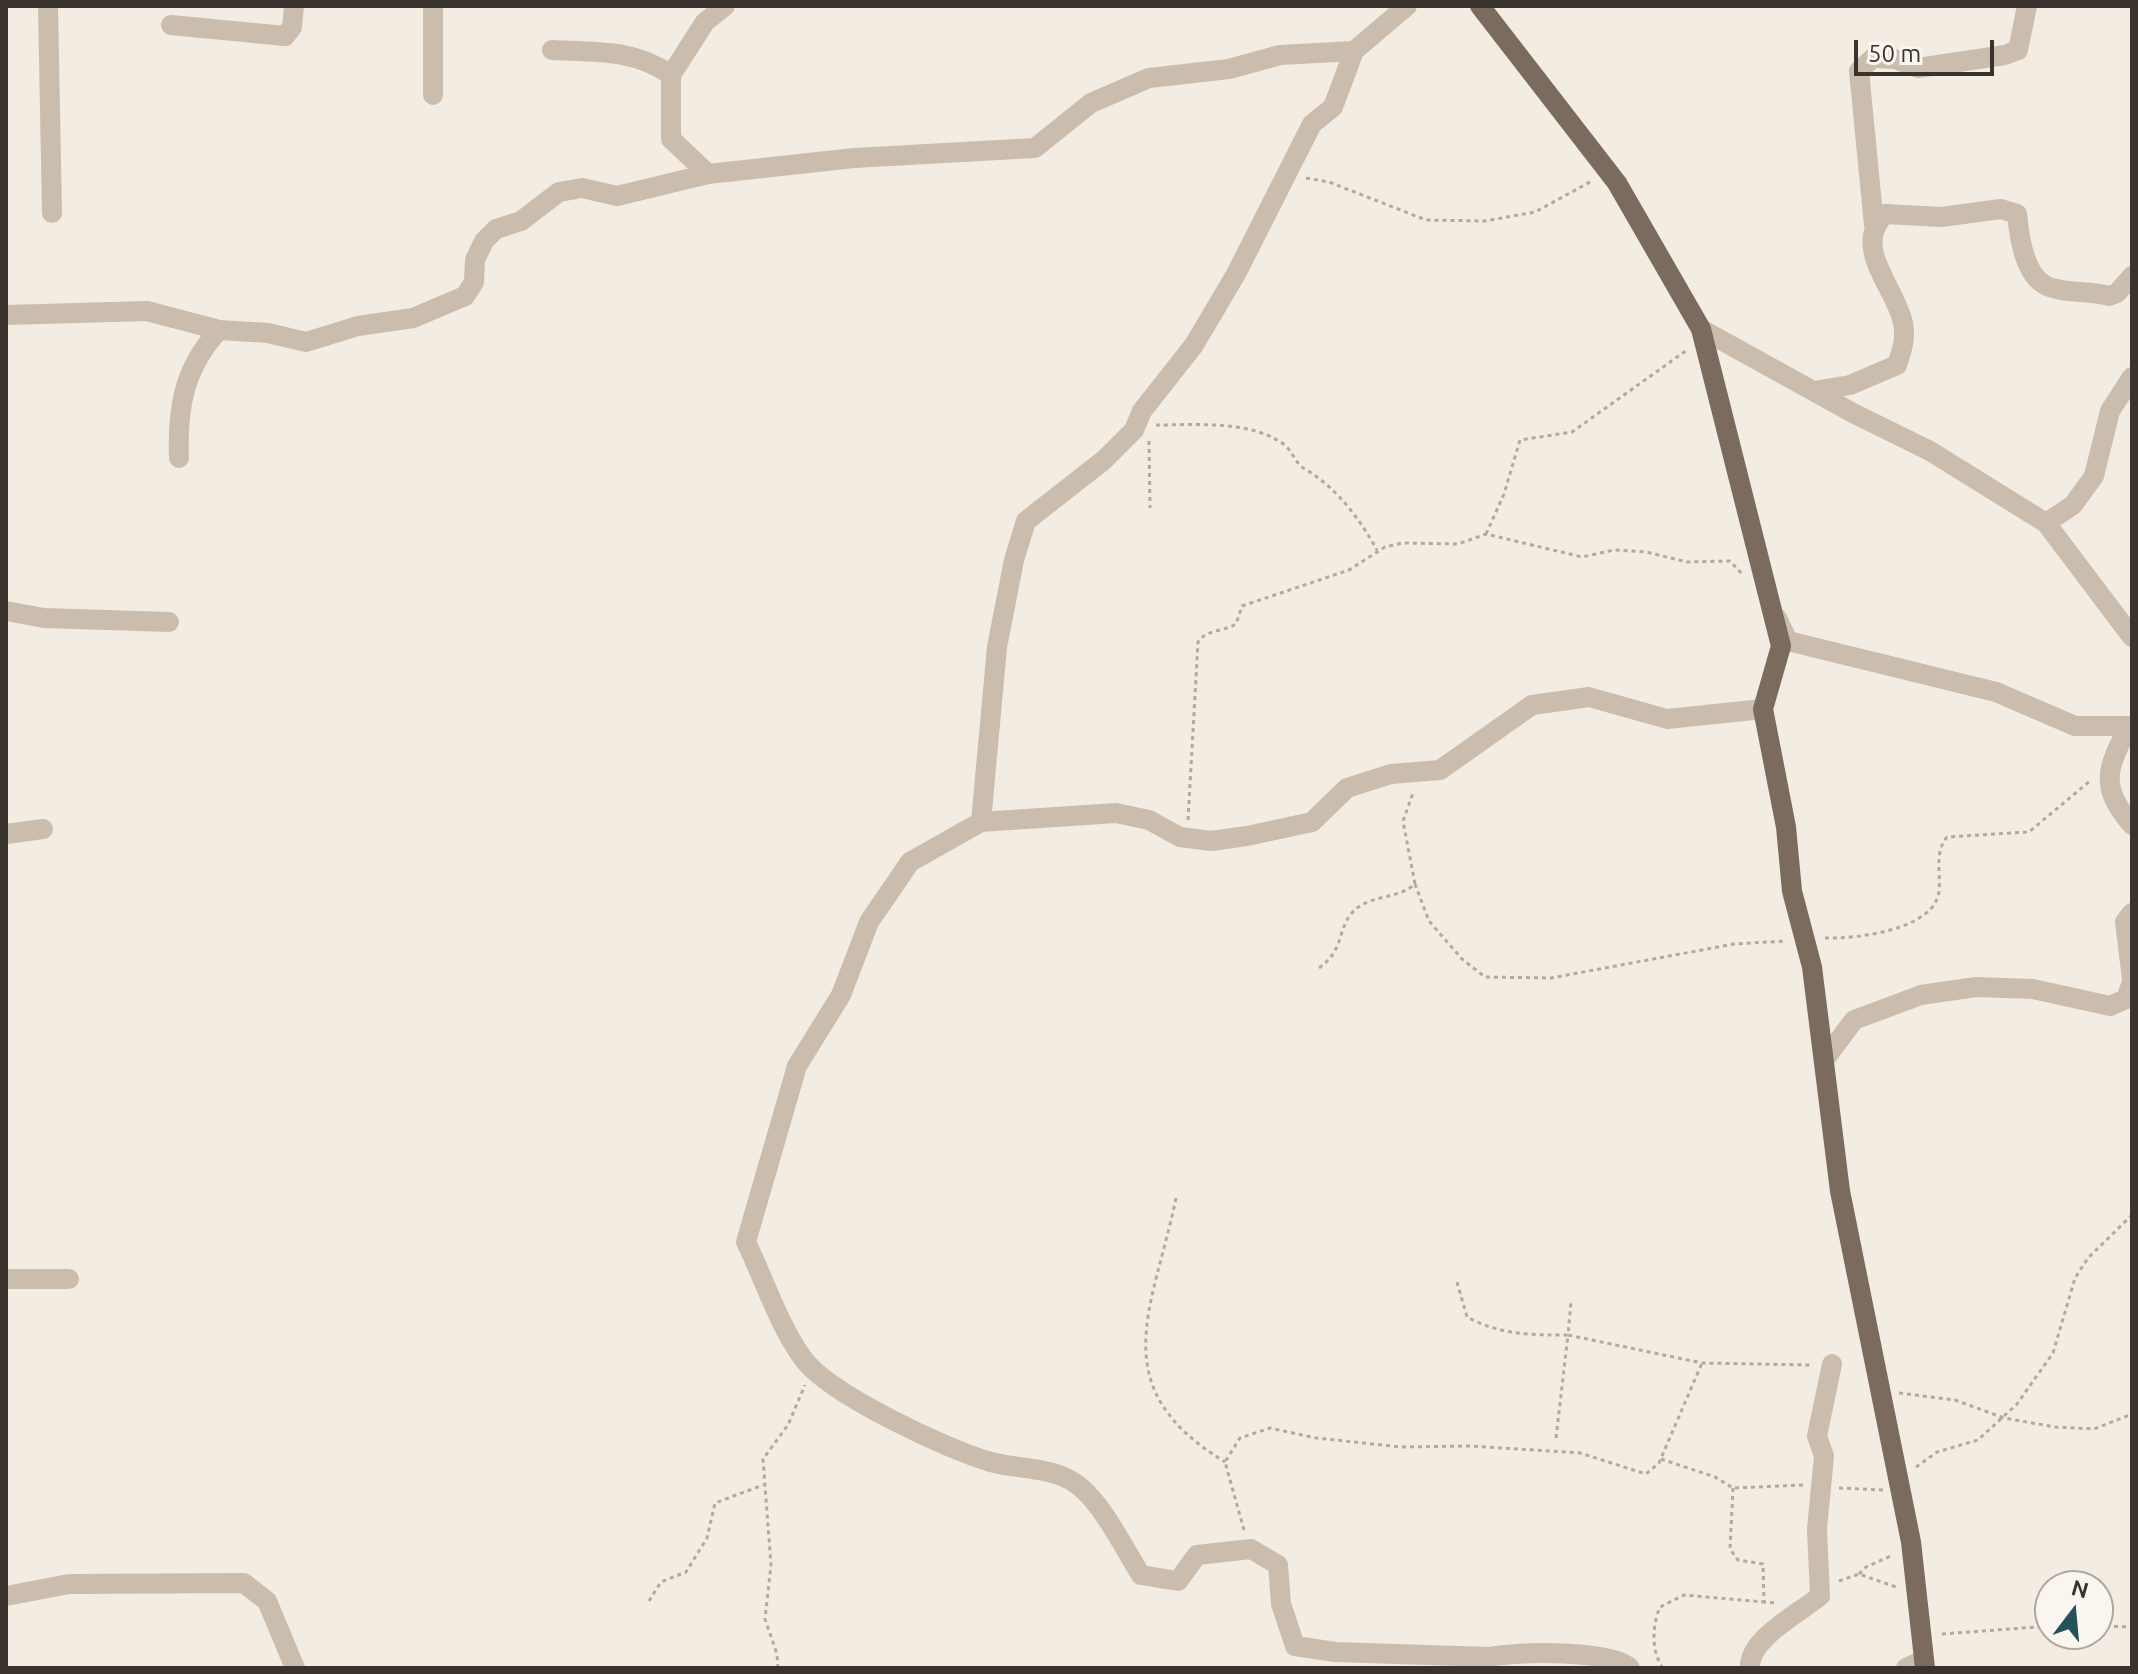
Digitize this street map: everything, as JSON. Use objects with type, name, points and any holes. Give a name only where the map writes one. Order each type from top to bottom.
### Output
[{"type":"main road","points":[[1480,6],[1610,174],[1703,338],[1781,646],[1763,709],[1786,827],[1792,891],[1804,937],[1825,1059],[1840,1191],[1911,1542],[1921,1636],[1918,1665]]},
{"type":"street","points":[[48,6],[52,213]]},
{"type":"street","points":[[171,25],[285,36],[292,27],[294,6]]},
{"type":"street","points":[[433,6],[433,95]]},
{"type":"street","points":[[708,174],[671,139],[671,75],[705,22],[725,6]]},
{"type":"street","points":[[981,822],[997,647],[1014,560],[1026,521],[1104,460],[1146,418],[1236,274],[1312,124],[1333,107],[1354,51],[1407,6]]},
{"type":"street","points":[[1814,391],[1850,385],[1897,365],[1905,343],[1902,319],[1883,281],[1872,239],[1874,225],[1859,71],[1873,58],[1895,59],[1918,68],[2005,55],[2018,50],[2027,6]]},
{"type":"street","points":[[552,50],[608,50],[642,59],[671,75]]},
{"type":"street","points":[[6,315],[147,311],[219,330],[268,333],[306,342],[358,326],[413,318],[465,296],[474,282],[475,260],[484,241],[496,229],[521,221],[559,192],[582,188],[617,196],[708,174],[854,158],[1035,148],[1091,103],[1149,78],[1229,69],[1280,55],[1354,51]]},
{"type":"street","points":[[1874,225],[1885,214],[1941,217],[2001,209],[2017,214],[2019,238],[2033,273],[2045,285],[2109,296],[2117,293],[2132,276]]},
{"type":"street","points":[[179,458],[178,417],[187,376],[201,349],[219,330]]},
{"type":"street","points":[[1703,338],[1930,451],[2046,523],[2132,637]]},
{"type":"street","points":[[2046,523],[2073,505],[2094,476],[2110,411],[2132,377]]},
{"type":"street","points":[[1772,607],[1788,641],[1867,657],[1911,672],[1996,692],[2075,726],[2130,727],[2108,766],[2113,795],[2132,825]]},
{"type":"street","points":[[6,611],[44,618],[169,622]]},
{"type":"street","points":[[1630,1668],[1623,1662],[1567,1654],[1514,1652],[1490,1657],[1335,1652],[1295,1646],[1281,1604],[1278,1565],[1249,1549],[1197,1555],[1178,1581],[1141,1575],[1112,1527],[1083,1489],[1068,1478],[990,1462],[918,1431],[843,1392],[802,1358],[746,1242],[797,1066],[841,995],[869,922],[910,862],[981,822],[1116,813],[1149,820],[1185,838],[1223,839],[1312,822],[1347,788],[1391,774],[1440,770],[1532,705],[1589,697],[1667,719],[1763,709]]},
{"type":"street","points":[[6,834],[43,829]]},
{"type":"street","points":[[1825,1059],[1854,1020],[1921,995],[1976,987],[2033,989],[2110,1006],[2126,999],[2132,981],[2125,922],[2132,913]]},
{"type":"street","points":[[6,1279],[69,1279]]},
{"type":"street","points":[[1750,1668],[1750,1655],[1775,1628],[1817,1599],[1817,1529],[1824,1456],[1817,1436],[1832,1364]]},
{"type":"street","points":[[6,1596],[69,1584],[244,1583],[267,1601],[295,1668]]},
{"type":"path","points":[[1286,174],[1329,182],[1426,220],[1485,221],[1535,212],[1610,174]]},
{"type":"path","points":[[1486,534],[1504,494],[1515,447],[1520,440],[1572,432],[1703,338]]},
{"type":"path","points":[[1150,508],[1146,418],[1202,422],[1266,434],[1293,452],[1304,469],[1314,473],[1344,500],[1378,551]]},
{"type":"path","points":[[1185,838],[1192,791],[1198,642],[1210,632],[1227,630],[1236,624],[1247,604],[1349,570],[1378,551],[1402,543],[1458,544],[1486,534],[1582,557],[1614,550],[1646,552],[1687,562],[1730,561],[1751,584]]},
{"type":"path","points":[[1414,789],[1403,821],[1415,884],[1429,921],[1462,959],[1485,977],[1551,978],[1734,944],[1775,944],[1804,937],[1838,938],[1881,932],[1917,921],[1934,907],[1939,893],[1940,845],[1947,837],[2029,832],[2108,766]]},
{"type":"path","points":[[1319,968],[1337,948],[1351,914],[1373,901],[1407,892],[1415,884]]},
{"type":"path","points":[[1176,1198],[1146,1311],[1151,1385],[1162,1409],[1196,1442],[1225,1462],[1249,1549]]},
{"type":"path","points":[[1661,1459],[1715,1477],[1733,1488],[1822,1486],[1861,1490],[1898,1485],[1937,1452],[1978,1440],[2004,1418],[2053,1353],[2075,1278],[2088,1258],[2132,1215]]},
{"type":"path","points":[[1457,1282],[1467,1317],[1510,1335],[1568,1335],[1702,1363],[1741,1366],[1832,1364]]},
{"type":"path","points":[[1556,1438],[1571,1302]]},
{"type":"path","points":[[1225,1462],[1240,1438],[1270,1428],[1316,1438],[1401,1447],[1468,1446],[1580,1453],[1646,1474],[1661,1459],[1702,1363]]},
{"type":"path","points":[[778,1668],[777,1654],[765,1619],[771,1565],[763,1459],[788,1425],[813,1367]]},
{"type":"path","points":[[1877,1385],[1900,1393],[1955,1400],[2004,1418],[2041,1426],[2094,1429],[2132,1414]]},
{"type":"path","points":[[649,1601],[661,1582],[686,1572],[707,1538],[715,1503],[763,1485]]},
{"type":"path","points":[[1733,1488],[1730,1549],[1738,1560],[1763,1564],[1764,1602]]},
{"type":"path","points":[[1663,1668],[1654,1652],[1655,1620],[1660,1607],[1684,1595],[1722,1601],[1817,1599],[1841,1580],[1905,1550],[1911,1542]]},
{"type":"path","points":[[1859,1574],[1918,1594]]},
{"type":"path","points":[[1921,1636],[2034,1627]]}]
